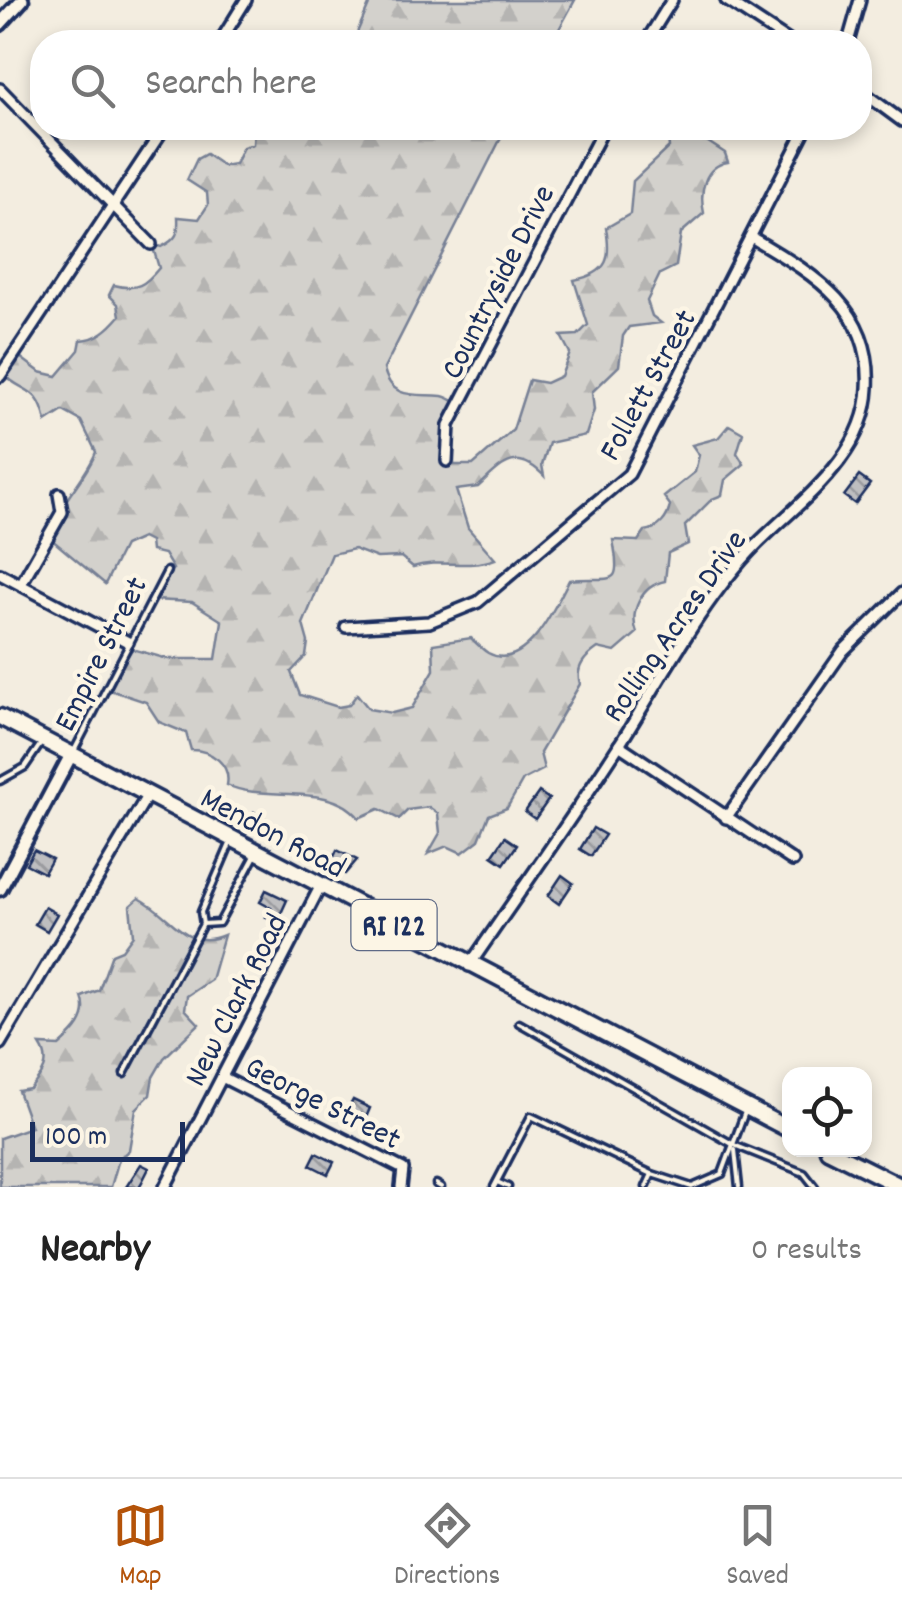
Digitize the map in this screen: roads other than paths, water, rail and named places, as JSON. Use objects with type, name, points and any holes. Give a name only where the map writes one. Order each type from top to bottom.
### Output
[{"type":"main road","name":"Mendon Road","points":[[0,717],[782,1126]]},
{"type":"main road","points":[[842,1157],[902,1187]]},
{"type":"street","points":[[0,24],[22,0]]},
{"type":"street","points":[[227,30],[246,0]]},
{"type":"street","points":[[653,30],[672,0]]},
{"type":"street","points":[[726,0],[772,30]]},
{"type":"street","points":[[851,30],[860,0]]},
{"type":"street","points":[[0,89],[30,119]]},
{"type":"street","points":[[872,99],[902,121]]},
{"type":"street","points":[[51,140],[151,244]]},
{"type":"street","points":[[0,376],[156,140]]},
{"type":"street","name":"Countryside Drive","points":[[447,461],[449,425],[598,140]]},
{"type":"street","name":"Follett Street","points":[[346,627],[429,622],[478,602],[629,474],[800,140]]},
{"type":"street","name":"Rolling Acres Drive","points":[[470,966],[738,566],[831,473],[864,411],[868,390],[864,350],[847,306],[818,278],[750,237]]},
{"type":"street","points":[[21,584],[62,512],[60,494]]},
{"type":"street","points":[[0,574],[128,642]]},
{"type":"street","points":[[726,818],[843,652],[902,593]]},
{"type":"street","points":[[619,745],[793,861]]},
{"type":"street","points":[[0,888],[72,755]]},
{"type":"street","points":[[0,1044],[148,796]]},
{"type":"street","name":"New Clark Road","points":[[167,1184],[320,887]]},
{"type":"street","name":"George Street","points":[[222,1077],[403,1169],[402,1187]]},
{"type":"street","points":[[167,1184],[182,1187]]},
{"type":"lane","name":"Empire Street","points":[[72,755],[167,572]]},
{"type":"lane","points":[[0,781],[25,767],[43,740]]},
{"type":"lane","points":[[124,1074],[203,924],[201,912],[232,840]]},
{"type":"lane","points":[[203,924],[219,923],[257,853]]},
{"type":"lane","points":[[520,1023],[734,1145],[804,1173],[815,1187]]},
{"type":"lane","points":[[508,1187],[496,1184],[532,1116],[652,1174],[692,1187],[722,1174],[746,1108]]},
{"type":"lane","points":[[734,1145],[739,1187]]},
{"type":"lane","points":[[646,1187],[652,1174]]}]
